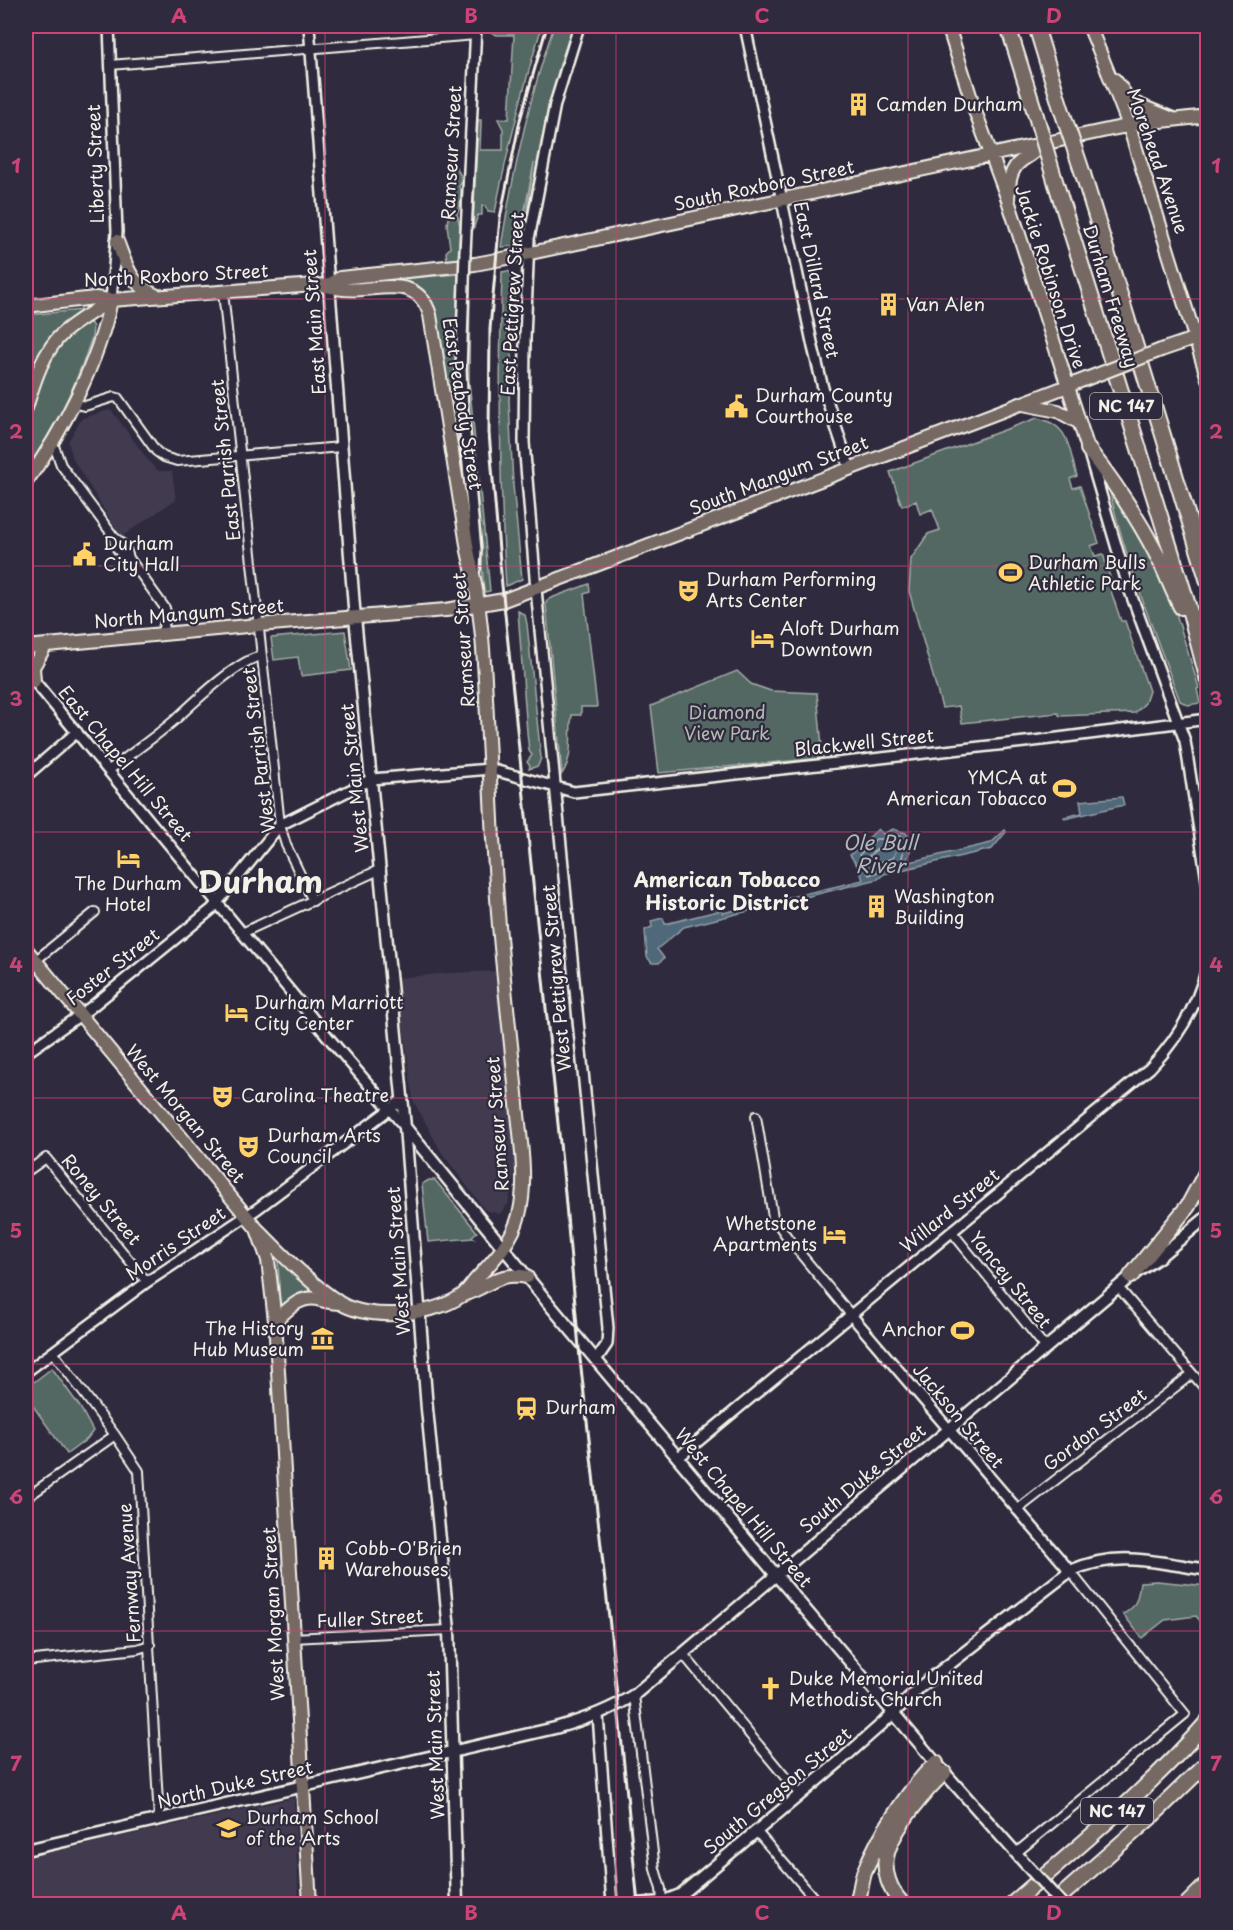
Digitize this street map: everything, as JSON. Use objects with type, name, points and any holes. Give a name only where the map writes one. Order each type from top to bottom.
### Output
[{"type":"highway","name":"Durham Freeway","points":[[1008,26],[1195,629],[1207,679]]},
{"type":"highway","name":"Durham Freeway","points":[[1036,26],[1208,582]]},
{"type":"highway","points":[[1088,449],[1147,537],[1179,605],[1195,629]]},
{"type":"highway","points":[[1131,1276],[1188,1206],[1208,1169]]},
{"type":"highway","name":"NC 147","points":[[1017,1900],[1140,1791],[1208,1721]]},
{"type":"highway","name":"NC 147","points":[[1053,1905],[1208,1762]]},
{"type":"highway","points":[[857,1905],[863,1875],[881,1838],[917,1784],[940,1768]]},
{"type":"highway","points":[[903,1905],[889,1883],[885,1864],[886,1854],[896,1834],[931,1785],[940,1768]]},
{"type":"highway","points":[[1187,1905],[1208,1883]]},
{"type":"highway","points":[[1001,1905],[1017,1900]]},
{"type":"main road","name":"Jackie Robinson Drive","points":[[948,26],[1008,200],[1088,449]]},
{"type":"main road","name":"Morehead Avenue","points":[[1089,26],[1129,126],[1208,379]]},
{"type":"main road","points":[[1110,74],[1134,103],[1174,119]]},
{"type":"main road","name":"South Roxboro Street","points":[[329,285],[340,278],[475,264],[528,254],[1039,144],[1129,126],[1208,116]]},
{"type":"main road","points":[[1008,200],[1012,172],[1018,163],[1036,153],[1039,144]]},
{"type":"main road","points":[[117,241],[124,265],[132,277],[158,297]]},
{"type":"main road","name":"North Roxboro Street","points":[[26,306],[95,298],[111,300],[329,285]]},
{"type":"main road","name":"East Main Street","points":[[329,285],[356,617]]},
{"type":"main road","name":"East Peabody Street","points":[[329,285],[343,290],[401,287],[416,294],[427,306],[474,577]]},
{"type":"main road","points":[[81,300],[91,313],[99,339]]},
{"type":"main road","points":[[26,408],[41,364],[55,342],[69,328],[111,300]]},
{"type":"main road","name":"Liberty Street","points":[[26,482],[53,443],[73,403],[108,318],[111,300]]},
{"type":"main road","name":"South Mangum Street","points":[[356,617],[478,605],[504,600],[1208,334]]},
{"type":"main road","points":[[1022,403],[1058,411],[1078,422]]},
{"type":"main road","name":"Ramseur Street","points":[[462,1295],[492,1262],[515,1227],[520,1214],[522,1175],[498,914],[486,681],[474,577]]},
{"type":"main road","name":"North Mangum Street","points":[[26,647],[356,617]]},
{"type":"main road","name":"West Main Street","points":[[356,617],[405,1127],[427,1408],[449,1630],[457,1905]]},
{"type":"main road","points":[[34,681],[33,667],[46,645]]},
{"type":"main road","name":"West Morgan Street","points":[[26,950],[257,1229],[268,1260],[275,1321],[310,1905]]},
{"type":"main road","name":"West Chapel Hill Street","points":[[405,1127],[527,1277],[892,1713],[1062,1905]]},
{"type":"main road","name":"South Duke Street","points":[[453,1751],[555,1728],[598,1715],[634,1695],[1045,1347],[1208,1216]]},
{"type":"main road","points":[[257,1229],[316,1286],[340,1304]]},
{"type":"main road","points":[[275,1321],[292,1305],[305,1299],[314,1298],[359,1310],[384,1313],[419,1311],[443,1305],[478,1290],[499,1277],[515,1274],[527,1277]]},
{"type":"main road","name":"South Gregson Street","points":[[638,1905],[662,1902],[680,1895],[884,1723],[937,1672],[1070,1571],[1089,1563],[1115,1558],[1158,1561],[1208,1570]]},
{"type":"main road","name":"North Duke Street","points":[[26,1850],[453,1751]]},
{"type":"street","name":"Liberty Street","points":[[109,26],[117,241],[111,300]]},
{"type":"street","name":"East Main Street","points":[[309,26],[329,285]]},
{"type":"street","name":"East Pettigrew Street","points":[[536,589],[524,442],[528,254],[535,200],[547,139],[555,104],[579,26]]},
{"type":"street","name":"East Dillard Street","points":[[745,26],[813,348],[823,388],[850,468]]},
{"type":"street","points":[[110,65],[311,48],[476,30]]},
{"type":"street","name":"Ramseur Street","points":[[474,577],[476,550],[462,391],[465,253],[476,30]]},
{"type":"street","name":"East Parrish Street","points":[[223,292],[258,625]]},
{"type":"street","points":[[73,403],[85,406],[114,397],[121,400],[151,446],[164,458],[170,460],[184,461],[341,447]]},
{"type":"street","points":[[53,443],[62,465],[114,537],[114,545],[122,555],[129,558],[165,608],[167,616],[161,634]]},
{"type":"street","name":"Jackie Robinson Drive","points":[[1088,449],[1128,586],[1179,723],[1190,764],[1208,887]]},
{"type":"street","name":"West Pettigrew Street","points":[[536,589],[608,1328],[607,1344],[596,1360]]},
{"type":"street","name":"West Parrish Street","points":[[258,625],[280,825],[286,845],[313,901]]},
{"type":"street","points":[[109,771],[234,670],[253,658],[262,656]]},
{"type":"street","name":"East Chapel Hill Street","points":[[26,671],[405,1127]]},
{"type":"street","name":"Blackwell Street","points":[[489,769],[574,792],[1034,741],[1208,718]]},
{"type":"street","points":[[26,776],[77,732]]},
{"type":"street","points":[[280,825],[372,779],[489,769]]},
{"type":"street","name":"Foster Street","points":[[26,1053],[80,1015],[212,909],[280,825]]},
{"type":"street","points":[[242,933],[381,869]]},
{"type":"street","points":[[35,962],[95,912]]},
{"type":"street","name":"Willard Street","points":[[679,1457],[1150,1068],[1163,1054],[1190,1015],[1208,964]]},
{"type":"street","name":"Morris Street","points":[[26,1372],[147,1282],[246,1216],[402,1100]]},
{"type":"street","name":"Jackson Street","points":[[756,1116],[773,1217],[790,1241],[1070,1571],[1185,1714],[1016,1853]]},
{"type":"street","name":"Roney Street","points":[[26,1172],[46,1158],[147,1282]]},
{"type":"street","name":"Yancey Street","points":[[952,1232],[1045,1347]]},
{"type":"street","points":[[1118,1287],[1208,1392]]},
{"type":"street","name":"Fernway Avenue","points":[[53,1352],[139,1471],[159,1820]]},
{"type":"street","name":"Gordon Street","points":[[1017,1510],[1192,1374]]},
{"type":"street","points":[[26,1498],[115,1435]]},
{"type":"street","name":"Fuller Street","points":[[293,1638],[449,1630]]},
{"type":"street","points":[[26,1661],[137,1649],[150,1645]]},
{"type":"street","points":[[683,1654],[800,1795]]},
{"type":"street","points":[[634,1695],[655,1869],[662,1902]]},
{"type":"street","points":[[598,1715],[612,1905]]},
{"type":"street","points":[[757,1832],[819,1905]]},
{"type":"shaded area","points":[[109,410],[158,471],[172,471],[176,501],[121,537],[74,461],[68,442],[82,418]]},
{"type":"shaded area","points":[[500,971],[516,1167],[508,1204],[500,1214],[485,1210],[442,1153],[413,1100],[397,978]]},
{"type":"shaded area","name":"Durham School of the Arts","points":[[294,1798],[299,1904],[26,1904],[26,1858]]},
{"type":"green space","points":[[486,26],[493,28],[542,26],[516,118],[495,212],[488,211],[485,206],[482,206],[482,215],[478,215],[473,230],[478,120],[481,120],[480,150],[503,150],[503,129],[498,119],[509,119],[514,35],[497,35],[489,32]]},
{"type":"green space","points":[[554,26],[573,26],[560,64],[545,123],[522,243],[534,163],[519,241],[515,246],[501,247],[523,135]]},
{"type":"green space","points":[[456,167],[461,176],[460,206],[457,214],[460,226],[458,260],[447,261],[446,252],[450,248],[447,224],[452,195],[445,184]]},
{"type":"green space","points":[[508,271],[515,278],[509,401],[513,485],[522,579],[506,586],[500,390],[502,272]]},
{"type":"green space","points":[[458,274],[456,367],[459,455],[437,319],[432,304],[424,293],[401,283],[346,283]]},
{"type":"green space","points":[[470,280],[469,381],[490,591],[486,592],[469,416],[467,367]]},
{"type":"green space","points":[[82,310],[61,328],[26,391],[26,315]]},
{"type":"green space","points":[[90,322],[93,327],[92,337],[86,355],[55,424],[26,473],[25,427],[35,392],[57,350],[66,339]]},
{"type":"green space","name":"Durham Bulls Athletic Park","points":[[1037,418],[1056,426],[1066,439],[1077,476],[1070,479],[1073,488],[1080,486],[1099,543],[1091,546],[1095,556],[1103,554],[1113,587],[1110,588],[1121,621],[1125,621],[1149,691],[1145,703],[1135,713],[1060,716],[1058,713],[962,723],[959,706],[942,708],[909,591],[911,559],[928,534],[940,530],[932,509],[920,514],[916,501],[902,506],[890,472]]},
{"type":"green space","points":[[1113,492],[1140,533],[1171,597],[1199,688],[1197,689],[1200,703],[1188,705],[1180,701],[1133,572],[1110,493]]},
{"type":"green space","points":[[589,584],[590,592],[584,594],[597,707],[581,707],[581,715],[572,715],[570,753],[562,774],[546,604],[551,598]]},
{"type":"green space","points":[[518,611],[525,615],[527,624],[541,758],[538,766],[529,769],[527,762],[532,755],[529,751],[527,732]]},
{"type":"green space","points":[[345,631],[351,670],[301,676],[298,657],[274,660],[271,638]]},
{"type":"green space","name":"Diamond View Park","points":[[737,671],[751,684],[771,691],[817,693],[823,758],[659,773],[651,706]]},
{"type":"green space","points":[[435,1180],[477,1232],[472,1236],[474,1238],[428,1242],[422,1184]]},
{"type":"green space","points":[[278,1261],[282,1262],[314,1293],[280,1310]]},
{"type":"green space","points":[[52,1368],[80,1407],[93,1431],[87,1439],[67,1454],[26,1396],[26,1388]]},
{"type":"green space","points":[[1157,1581],[1207,1586],[1207,1629],[1196,1616],[1165,1620],[1142,1638],[1123,1614],[1134,1605],[1140,1582]]},
{"type":"water","points":[[1122,797],[1124,805],[1065,819],[1064,817],[1082,813],[1080,801]]},
{"type":"water","name":"Ole Bull River","points":[[878,829],[883,834],[893,829],[906,833],[911,843],[907,859],[910,862],[991,843],[1005,830],[1006,832],[992,849],[884,874],[878,879],[684,927],[657,949],[664,958],[659,963],[652,963],[647,957],[645,930],[652,927],[651,921],[663,918],[665,924],[722,910],[723,913],[863,880],[859,868],[850,855]]},
{"type":"railway","points":[[547,26],[520,120],[500,218],[490,329],[489,433],[502,585],[563,1172],[580,1359],[638,1904]]},
{"type":"place","name":"Camden Durham","points":[[858,105]]},
{"type":"place","name":"Van Alen","points":[[888,305]]},
{"type":"place","name":"Durham County Courthouse","points":[[737,406]]},
{"type":"place","name":"Durham City Hall","points":[[85,554]]},
{"type":"place","name":"Durham Bulls Athletic Park","points":[[1010,573]]},
{"type":"place","name":"Durham Performing Arts Center","points":[[688,590]]},
{"type":"place","name":"Aloft Durham Downtown","points":[[762,639]]},
{"type":"place","name":"YMCA at American Tobacco","points":[[1065,788]]},
{"type":"place","name":"The Durham Hotel","points":[[128,858]]},
{"type":"place","name":"Washington Building","points":[[876,907]]},
{"type":"place","name":"Durham Marriott City Center","points":[[236,1013]]},
{"type":"place","name":"Carolina Theatre","points":[[223,1096]]},
{"type":"place","name":"Durham Arts Council","points":[[249,1146]]},
{"type":"place","name":"Whetstone Apartments","points":[[835,1234]]},
{"type":"place","name":"Anchor","points":[[963,1330]]},
{"type":"place","name":"The History Hub Museum","points":[[322,1339]]},
{"type":"place","name":"Durham","points":[[527,1408]]},
{"type":"place","name":"Cobb-O'Brien Warehouses","points":[[327,1559]]},
{"type":"place","name":"Duke Memorial United Methodist Church","points":[[771,1689]]},
{"type":"place","name":"Durham School of the Arts","points":[[228,1828]]},
{"type":"district","name":"Durham","points":[[260,883]]},
{"type":"district","name":"American Tobacco Historic District","points":[[727,892]]}]
